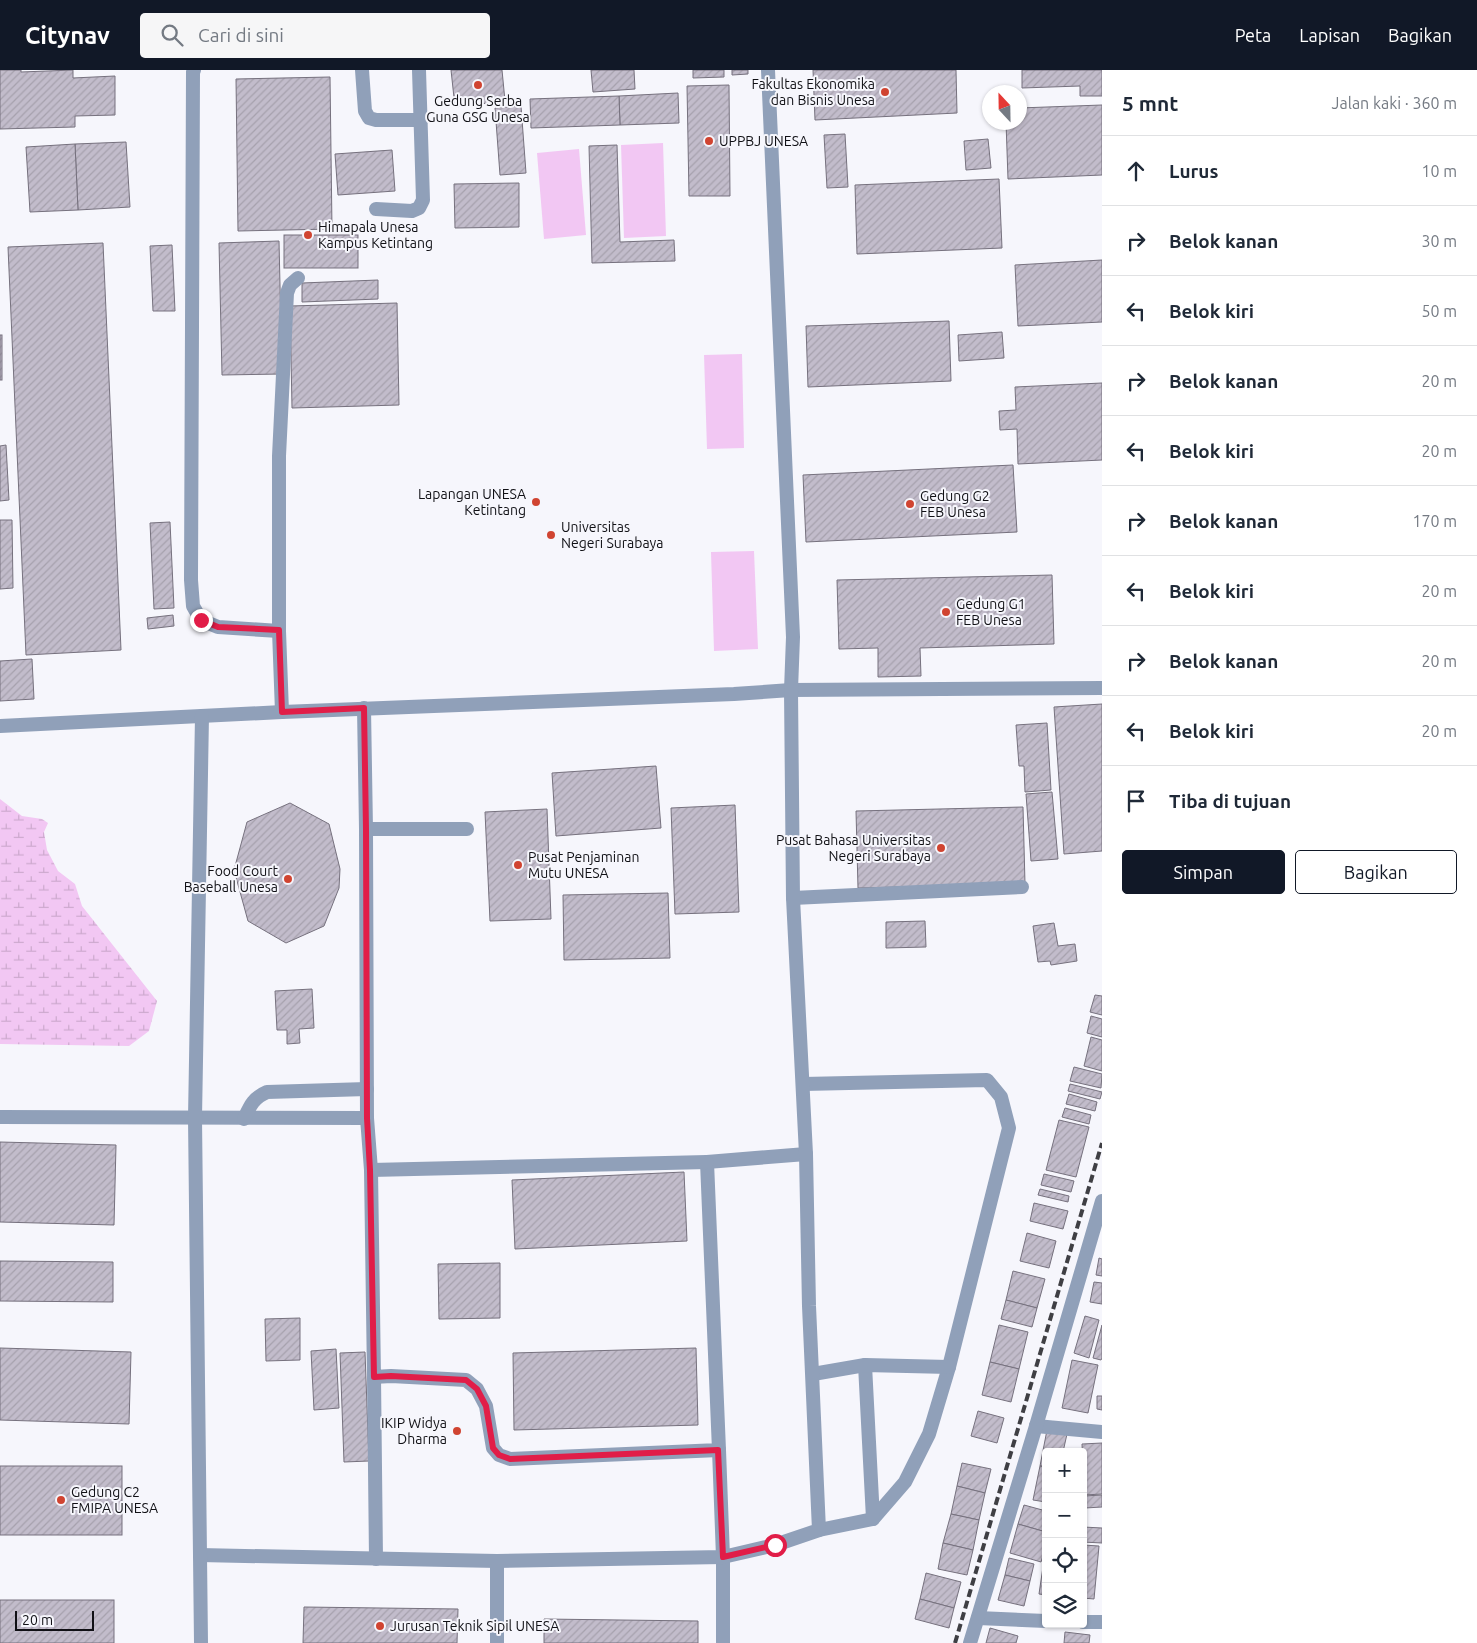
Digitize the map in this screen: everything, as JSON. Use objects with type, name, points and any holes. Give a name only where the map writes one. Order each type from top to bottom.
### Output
[{"type":"street","points":[[194,70],[191,570],[193,606],[201,620],[218,627],[279,630]]},
{"type":"street","points":[[362,70],[364,110],[369,118],[376,120],[421,120]]},
{"type":"street","points":[[376,209],[412,211],[419,208],[423,200],[419,70]]},
{"type":"street","points":[[768,70],[793,638],[791,690],[792,898],[806,1154],[809,1306],[819,1530]]},
{"type":"street","points":[[282,712],[279,630],[279,456],[287,293],[290,285],[298,278]]},
{"type":"street","points":[[0,726],[791,690],[1102,688]]},
{"type":"street","points":[[364,708],[367,1118],[370,1170],[376,1559]]},
{"type":"street","points":[[201,1643],[195,1118],[202,716]]},
{"type":"street","points":[[366,829],[467,829]]},
{"type":"street","points":[[792,898],[1022,888]]},
{"type":"street","points":[[200,1555],[497,1561],[723,1557],[775,1545],[819,1530],[873,1519],[905,1482],[929,1434],[949,1367],[1009,1128],[1000,1097],[986,1080],[803,1084]]},
{"type":"street","points":[[244,1119],[252,1101],[259,1095],[267,1092],[367,1090]]},
{"type":"street","points":[[0,1117],[367,1118]]},
{"type":"street","points":[[370,1170],[707,1162],[806,1154]]},
{"type":"street","points":[[707,1162],[723,1557],[723,1643]]},
{"type":"street","points":[[970,1643],[1036,1426],[1096,1241],[1102,1201]]},
{"type":"street","points":[[812,1374],[865,1365],[949,1367]]},
{"type":"street","points":[[865,1365],[873,1519]]},
{"type":"street","points":[[374,1377],[391,1376],[466,1380],[477,1389],[486,1406],[493,1448],[499,1455],[510,1459],[718,1450]]},
{"type":"street","points":[[1036,1426],[1102,1432]]},
{"type":"street","points":[[497,1561],[497,1643]]},
{"type":"street","points":[[978,1618],[1042,1621]]},
{"type":"street","points":[[1087,1622],[1102,1622]]},
{"type":"green space","points":[[663,143],[666,236],[624,238],[621,145]]},
{"type":"green space","points":[[579,149],[586,235],[544,239],[537,153]]},
{"type":"green space","points":[[742,354],[744,448],[707,449],[704,355]]},
{"type":"green space","points":[[754,551],[758,649],[714,651],[711,552]]},
{"type":"green space","points":[[0,799],[22,816],[42,819],[48,823],[44,832],[47,850],[58,871],[75,884],[82,906],[157,1001],[149,1031],[129,1046],[0,1044]]},
{"type":"building","points":[[0,70],[21,70],[21,72],[73,70],[73,78],[115,76],[115,115],[75,116],[75,127],[0,129]]},
{"type":"building","name":"Gedung Serba Guna GSG Unesa","points":[[451,70],[502,70],[505,101],[455,107]]},
{"type":"building","points":[[591,70],[634,70],[635,89],[593,92]]},
{"type":"building","points":[[693,70],[724,70],[724,77],[693,78]]},
{"type":"building","points":[[732,70],[748,70],[748,74],[732,75]]},
{"type":"building","name":"Fakultas Ekonomika dan Bisnis Unesa","points":[[813,70],[956,70],[957,113],[815,120]]},
{"type":"building","points":[[1022,70],[1102,70],[1102,96],[1080,96],[1080,86],[1027,88],[1027,85],[1022,85]]},
{"type":"building","points":[[330,77],[332,229],[238,231],[236,79]]},
{"type":"building","name":"UPPBJ UNESA","points":[[729,85],[730,196],[689,196],[687,86]]},
{"type":"building","points":[[678,93],[679,123],[620,125],[619,96]]},
{"type":"building","points":[[619,96],[620,125],[531,128],[530,99]]},
{"type":"building","points":[[1102,105],[1102,175],[1008,179],[1006,130],[1027,130],[1027,108]]},
{"type":"building","points":[[521,106],[526,173],[500,175],[495,108]]},
{"type":"building","points":[[845,134],[848,187],[827,188],[824,135]]},
{"type":"building","points":[[988,139],[991,168],[966,170],[964,141]]},
{"type":"building","points":[[126,142],[130,207],[78,210],[75,144]]},
{"type":"building","points":[[75,144],[78,210],[30,212],[26,147]]},
{"type":"building","points":[[617,145],[620,242],[674,240],[675,261],[592,263],[589,146]]},
{"type":"building","points":[[392,150],[395,191],[338,195],[335,154]]},
{"type":"building","points":[[999,179],[1002,248],[857,254],[855,185]]},
{"type":"building","points":[[519,183],[519,227],[455,228],[454,184]]},
{"type":"building","points":[[284,235],[358,235],[358,268],[284,268]]},
{"type":"building","points":[[279,241],[282,374],[222,375],[219,243]]},
{"type":"building","points":[[103,243],[121,650],[26,655],[8,247]]},
{"type":"building","points":[[172,245],[175,311],[153,311],[150,246]]},
{"type":"building","points":[[1102,260],[1102,322],[1018,326],[1015,265]]},
{"type":"building","points":[[378,280],[378,299],[302,302],[302,283]]},
{"type":"building","points":[[397,303],[399,405],[292,408],[290,306]]},
{"type":"building","points":[[949,321],[951,381],[808,387],[806,326]]},
{"type":"building","points":[[1002,332],[1004,358],[959,361],[958,335]]},
{"type":"building","points":[[0,335],[2,335],[2,380],[0,380]]},
{"type":"building","points":[[1102,383],[1102,460],[1018,464],[1017,429],[1000,430],[999,411],[1016,410],[1015,387]]},
{"type":"building","points":[[6,445],[9,500],[0,501],[0,446]]},
{"type":"building","name":"Gedung G2 FEB Unesa","points":[[1013,465],[1017,532],[806,542],[803,475]]},
{"type":"building","points":[[0,520],[12,520],[13,588],[0,589]]},
{"type":"building","points":[[170,522],[174,608],[154,609],[150,523]]},
{"type":"building","name":"Gedung G1 FEB Unesa","points":[[1052,575],[1054,644],[920,648],[921,676],[878,677],[878,648],[839,649],[837,580]]},
{"type":"building","points":[[173,615],[174,626],[148,629],[147,618]]},
{"type":"building","points":[[32,659],[34,699],[0,701],[0,661]]},
{"type":"building","points":[[1102,704],[1102,851],[1064,854],[1054,707]]},
{"type":"building","points":[[1047,723],[1051,790],[1025,792],[1024,766],[1019,766],[1016,725]]},
{"type":"building","points":[[656,766],[661,828],[556,836],[552,773]]},
{"type":"building","points":[[1052,792],[1058,859],[1031,861],[1026,794]]},
{"type":"building","name":"Food Court Baseball Unesa","points":[[290,803],[329,824],[340,869],[339,888],[324,926],[286,943],[248,921],[234,870],[247,822]]},
{"type":"building","points":[[735,805],[739,912],[675,914],[671,808]]},
{"type":"building","name":"Pusat Bahasa Universitas Negeri Surabaya","points":[[1023,807],[1025,884],[858,888],[856,811]]},
{"type":"building","name":"Pusat Penjaminan Mutu UNESA","points":[[547,809],[551,919],[490,921],[485,812]]},
{"type":"building","points":[[668,893],[670,958],[564,960],[563,895]]},
{"type":"building","points":[[925,921],[926,947],[886,948],[886,922]]},
{"type":"building","points":[[1054,923],[1058,946],[1075,944],[1077,961],[1051,965],[1050,961],[1038,962],[1033,926]]},
{"type":"building","points":[[312,989],[314,1028],[299,1029],[300,1043],[287,1044],[287,1030],[277,1030],[275,991]]},
{"type":"building","points":[[1095,995],[1102,996],[1102,1015],[1090,1012]]},
{"type":"building","points":[[1091,1016],[1102,1019],[1102,1037],[1087,1033]]},
{"type":"building","points":[[1091,1037],[1102,1040],[1102,1071],[1084,1066]]},
{"type":"building","points":[[1074,1067],[1102,1074],[1101,1088],[1070,1081]]},
{"type":"building","points":[[1070,1084],[1102,1092],[1100,1099],[1068,1091]]},
{"type":"building","points":[[1069,1094],[1097,1102],[1095,1111],[1066,1104]]},
{"type":"building","points":[[1065,1108],[1091,1115],[1089,1124],[1062,1117]]},
{"type":"building","points":[[1059,1120],[1089,1127],[1076,1177],[1046,1170]]},
{"type":"building","points":[[0,1142],[116,1145],[114,1225],[0,1222]]},
{"type":"building","points":[[684,1172],[687,1241],[515,1249],[512,1180]]},
{"type":"building","points":[[1044,1174],[1074,1181],[1071,1192],[1041,1185]]},
{"type":"building","points":[[1040,1189],[1069,1196],[1068,1202],[1038,1195]]},
{"type":"building","points":[[1034,1203],[1068,1211],[1063,1229],[1030,1221]]},
{"type":"building","points":[[1027,1233],[1056,1241],[1049,1268],[1020,1261]]},
{"type":"building","points":[[1099,1258],[1102,1259],[1102,1276],[1096,1275]]},
{"type":"building","points":[[0,1261],[113,1262],[113,1302],[0,1301]]},
{"type":"building","points":[[500,1263],[500,1318],[439,1319],[438,1264]]},
{"type":"building","points":[[1013,1271],[1045,1279],[1037,1308],[1006,1300]]},
{"type":"building","points":[[1094,1282],[1102,1283],[1102,1304],[1090,1302]]},
{"type":"building","points":[[1006,1300],[1037,1308],[1032,1327],[1001,1319]]},
{"type":"building","points":[[1085,1316],[1099,1320],[1089,1358],[1074,1353]]},
{"type":"building","points":[[300,1318],[300,1360],[266,1361],[265,1319]]},
{"type":"building","points":[[999,1325],[1028,1332],[1019,1369],[990,1362]]},
{"type":"building","points":[[1102,1325],[1102,1358],[1101,1360],[1093,1358]]},
{"type":"building","points":[[0,1348],[131,1352],[129,1424],[0,1420]]},
{"type":"building","points":[[696,1348],[698,1425],[514,1430],[513,1353]]},
{"type":"building","points":[[336,1349],[339,1408],[314,1410],[311,1351]]},
{"type":"building","points":[[365,1352],[369,1461],[344,1462],[340,1353]]},
{"type":"building","points":[[1072,1360],[1098,1365],[1088,1413],[1062,1408]]},
{"type":"building","points":[[990,1362],[1019,1369],[1011,1402],[982,1395]]},
{"type":"building","points":[[1097,1396],[1102,1396],[1102,1410],[1097,1409]]},
{"type":"building","points":[[978,1411],[1004,1418],[997,1443],[971,1436]]},
{"type":"building","points":[[1047,1430],[1067,1434],[1064,1448],[1044,1448]]},
{"type":"building","points":[[1102,1443],[1102,1494],[1087,1495],[1087,1448],[1082,1448],[1082,1444]]},
{"type":"building","points":[[962,1463],[991,1469],[985,1493],[957,1486]]},
{"type":"building","name":"Gedung C2 FMIPA UNESA","points":[[0,1466],[122,1466],[122,1535],[0,1535]]},
{"type":"building","points":[[1040,1466],[1042,1466],[1042,1501],[1033,1500]]},
{"type":"building","points":[[957,1486],[985,1493],[979,1520],[951,1514]]},
{"type":"building","points":[[1102,1495],[1102,1507],[1087,1508],[1087,1496]]},
{"type":"building","points":[[1024,1505],[1042,1510],[1042,1531],[1018,1524]]},
{"type":"building","points":[[951,1514],[979,1520],[973,1550],[943,1543]]},
{"type":"building","points":[[1018,1524],[1042,1531],[1041,1562],[1010,1553]]},
{"type":"building","points":[[1087,1527],[1102,1528],[1102,1543],[1087,1542]]},
{"type":"building","points":[[943,1543],[973,1550],[967,1575],[938,1569]]},
{"type":"building","points":[[1087,1545],[1099,1546],[1094,1599],[1087,1598]]},
{"type":"building","points":[[1009,1558],[1034,1564],[1030,1581],[1005,1575]]},
{"type":"building","points":[[926,1573],[961,1582],[954,1608],[920,1599]]},
{"type":"building","points":[[1042,1574],[1042,1594],[1039,1594]]},
{"type":"building","points":[[1005,1575],[1030,1581],[1024,1606],[998,1600]]},
{"type":"building","points":[[920,1599],[954,1608],[949,1628],[915,1619]]},
{"type":"building","points":[[0,1600],[114,1600],[114,1643],[0,1643]]},
{"type":"building","name":"Jurusan Teknik Sipil UNESA","points":[[304,1607],[458,1609],[457,1643],[303,1643]]},
{"type":"building","points":[[544,1619],[698,1621],[698,1643],[544,1643]]},
{"type":"building","points":[[990,1628],[1018,1636],[1016,1643],[986,1643]]},
{"type":"building","points":[[1065,1632],[1090,1635],[1089,1643],[1064,1643]]},
{"type":"railway","points":[[955,1643],[1102,1143]]},
{"type":"place","name":"Gedung Serba Guna GSG Unesa","points":[[478,85]]},
{"type":"place","name":"Fakultas Ekonomika dan Bisnis Unesa","points":[[885,92]]},
{"type":"place","name":"UPPBJ UNESA","points":[[709,141]]},
{"type":"place","name":"Himapala Unesa Kampus Ketintang","points":[[308,235]]},
{"type":"place","name":"Lapangan UNESA Ketintang","points":[[536,502]]},
{"type":"place","name":"Gedung G2 FEB Unesa","points":[[910,504]]},
{"type":"place","name":"Universitas Negeri Surabaya","points":[[551,535]]},
{"type":"place","name":"Gedung G1 FEB Unesa","points":[[946,612]]},
{"type":"place","name":"Pusat Bahasa Universitas Negeri Surabaya","points":[[941,848]]},
{"type":"place","name":"Pusat Penjaminan Mutu UNESA","points":[[518,865]]},
{"type":"place","name":"Food Court Baseball Unesa","points":[[288,879]]},
{"type":"place","name":"IKIP Widya Dharma","points":[[457,1431]]},
{"type":"place","name":"Gedung C2 FMIPA UNESA","points":[[61,1500]]},
{"type":"place","name":"Jurusan Teknik Sipil UNESA","points":[[380,1626]]},
{"type":"route","points":[[201,620],[218,627],[279,630],[282,712],[364,708],[367,1118],[370,1170],[374,1377],[391,1376],[466,1380],[477,1389],[486,1406],[493,1448],[499,1455],[510,1459],[718,1450],[723,1557],[775,1545]]}]
